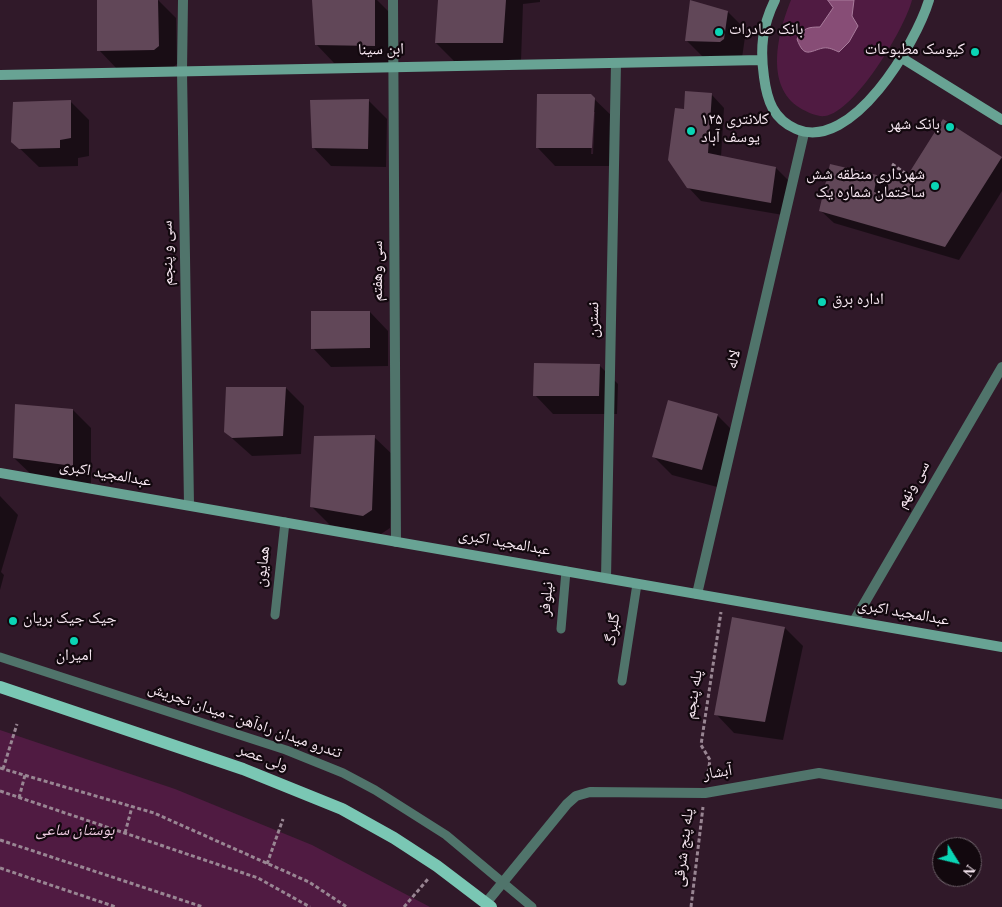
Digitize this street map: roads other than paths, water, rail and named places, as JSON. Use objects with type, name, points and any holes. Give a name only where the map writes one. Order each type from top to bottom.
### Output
[{"type":"main road","name":"ولی عصر","points":[[0,688],[243,769],[342,809],[394,838],[437,866],[488,905]]},
{"type":"street","name":"سی و پنجم","points":[[183,0],[182,71],[189,506]]},
{"type":"street","name":"سی وهفتم","points":[[393,0],[396,542]]},
{"type":"street","points":[[775,0],[767,16],[761,44],[766,94],[774,113],[788,126],[804,133],[819,132],[832,128],[850,117],[871,97],[902,58],[917,31],[929,0]]},
{"type":"street","points":[[902,58],[1002,120]]},
{"type":"street","name":"ابن سینا","points":[[0,75],[762,60]]},
{"type":"street","name":"نسترن","points":[[606,578],[616,63]]},
{"type":"street","name":"لاله","points":[[697,594],[804,133]]},
{"type":"street","name":"سی ونهم","points":[[854,621],[1002,366]]},
{"type":"street","name":"عبدالمجید اکبری","points":[[0,473],[1002,647]]},
{"type":"street","name":"آبشار","points":[[488,905],[502,880],[567,804],[576,796],[590,792],[705,793],[819,773],[1002,804]]},
{"type":"lane","name":"همایون","points":[[275,615],[285,522]]},
{"type":"lane","name":"نیلوفر","points":[[561,629],[566,571]]},
{"type":"lane","name":"گلبرگ","points":[[622,681],[637,584]]},
{"type":"lane","name":"تندرو میدان راه‌آهن - میدان تجریش","points":[[0,657],[286,750],[342,773],[375,790],[446,835],[532,907]]},
{"type":"place","name":"بانک صادرات","points":[[719,32]]},
{"type":"place","name":"کیوسک مطبوعات","points":[[975,52]]},
{"type":"place","name":"بانک شهر","points":[[950,127]]},
{"type":"place","name":"کلانتری ۱۲۵ یوسف آباد","points":[[691,131]]},
{"type":"place","name":"شهرداری منطقه شش ساختمان شماره یک","points":[[935,186]]},
{"type":"place","name":"اداره برق","points":[[822,302]]},
{"type":"place","name":"جیک جیک بریان","points":[[13,621]]},
{"type":"place","name":"امیران","points":[[74,641]]},
{"type":"park label","name":"بوستان ساعی","points":[[75,833]]}]
